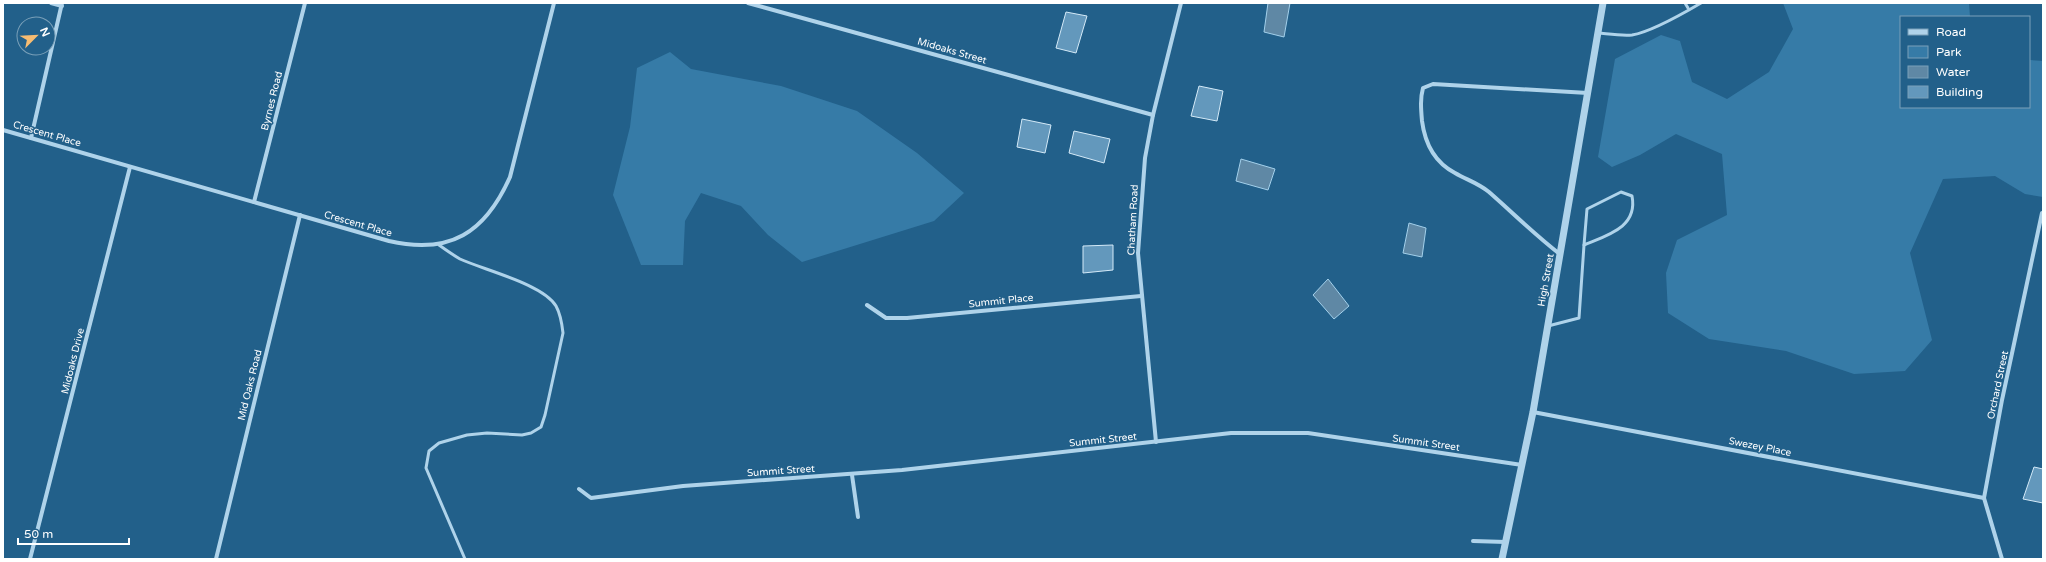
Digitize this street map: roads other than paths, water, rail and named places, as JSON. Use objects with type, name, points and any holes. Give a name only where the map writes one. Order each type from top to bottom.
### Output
[{"type":"street","points":[[31,138],[62,4],[51,3]]},
{"type":"street","name":"Byrnes Road","points":[[254,202],[305,3]]},
{"type":"street","name":"Crescent Place","points":[[3,130],[412,246],[439,245],[460,237],[478,225],[491,212],[502,196],[510,177],[554,3]]},
{"type":"street","name":"Midoaks Street","points":[[748,3],[1153,115]]},
{"type":"street","name":"Chatham Road","points":[[1156,442],[1141,296],[1138,245],[1145,158],[1153,115],[1181,3]]},
{"type":"street","name":"High Street","points":[[1502,559],[1533,412],[1589,93],[1603,3]]},
{"type":"street","points":[[1561,255],[1522,224],[1474,181],[1455,173],[1433,156],[1423,131],[1420,96],[1424,88],[1433,84],[1589,93]]},
{"type":"street","name":"Midoaks Drive","points":[[30,559],[130,167]]},
{"type":"street","name":"Orchard Street","points":[[2002,559],[1984,498],[2002,400],[2042,213]]},
{"type":"street","name":"Mid Oaks Road","points":[[216,559],[300,215]]},
{"type":"street","name":"Summit Place","points":[[867,305],[886,318],[907,318],[1141,296]]},
{"type":"street","name":"Swezey Place","points":[[1533,412],[1984,498]]},
{"type":"street","name":"Summit Street","points":[[579,489],[591,498],[683,486],[852,474],[1231,433],[1308,433],[1522,465]]},
{"type":"street","points":[[852,474],[858,517]]},
{"type":"street","points":[[1473,541],[1506,542]]},
{"type":"lane","points":[[1685,3],[1688,8]]},
{"type":"lane","points":[[1598,33],[1632,35],[1644,32],[1700,3]]},
{"type":"lane","points":[[1548,326],[1579,318],[1584,245],[1587,209],[1621,192],[1632,196],[1634,208],[1623,227],[1584,245]]},
{"type":"lane","points":[[439,245],[458,258],[531,287],[545,295],[556,305],[562,321],[563,333],[545,415],[541,426],[532,433],[522,435],[488,433],[467,435],[439,443],[429,451],[426,468],[465,559]]},
{"type":"water","points":[[1268,3],[1290,3],[1284,37],[1264,32]]},
{"type":"water","points":[[1241,159],[1275,169],[1268,190],[1236,181]]},
{"type":"water","points":[[1409,223],[1426,228],[1422,257],[1403,253]]},
{"type":"water","points":[[1328,279],[1349,306],[1334,319],[1313,295]]}]
